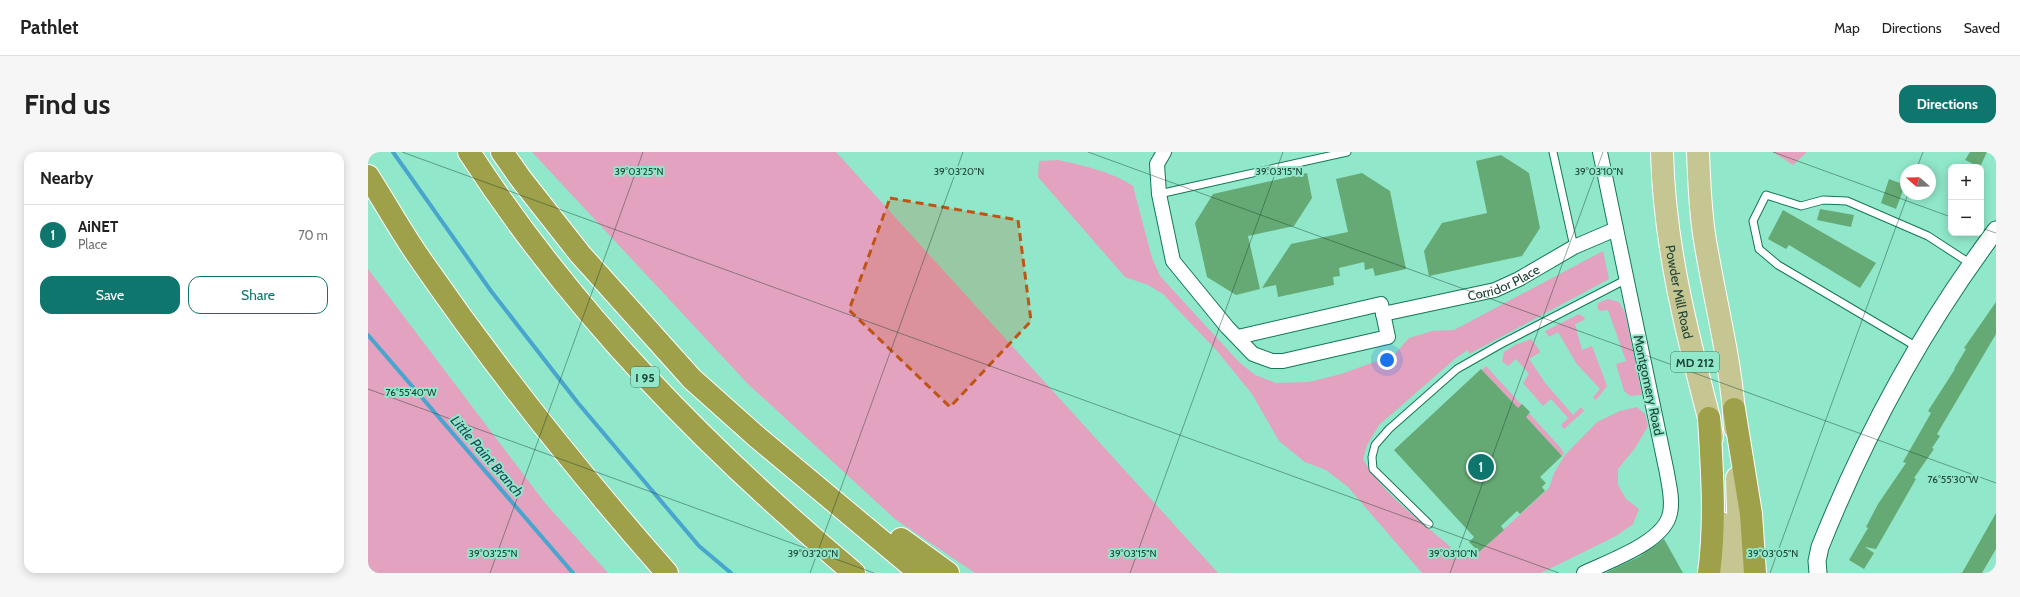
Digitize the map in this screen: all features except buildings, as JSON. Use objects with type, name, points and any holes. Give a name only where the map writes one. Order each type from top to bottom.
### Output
[{"type":"highway","name":"I 95","points":[[469,152],[497,196],[553,271],[608,336],[668,402],[731,465],[800,528],[854,573]]},
{"type":"highway","points":[[502,152],[521,179],[580,254],[692,379],[745,427],[920,573]]},
{"type":"highway","points":[[368,176],[415,251],[467,325],[586,478],[666,573]]},
{"type":"highway","points":[[628,308],[698,374],[763,430],[919,553],[948,573]]},
{"type":"highway","points":[[1734,409],[1751,514],[1755,573]]},
{"type":"highway","points":[[1709,418],[1714,494],[1712,551],[1709,573]]},
{"type":"main road","name":"Powder Mill Road","points":[[1662,152],[1662,187],[1679,301],[1709,418],[1717,465],[1721,515],[1722,573]]},
{"type":"main road","name":"MD 212","points":[[1698,152],[1699,187],[1704,234],[1727,352],[1734,409],[1740,573]]},
{"type":"street","points":[[1164,152],[1157,164],[1158,194],[1173,261],[1180,272],[1238,338],[1253,354],[1272,361],[1284,361],[1388,337],[1380,304],[1238,338]]},
{"type":"street","name":"Montgomery Road","points":[[1584,573],[1650,541],[1665,526],[1670,513],[1667,473],[1600,152]]},
{"type":"street","name":"Corridor Place","points":[[1383,314],[1495,290],[1519,279],[1574,247],[1616,229]]},
{"type":"street","points":[[1818,573],[1817,560],[1820,547],[1876,421],[1917,347],[1971,264],[1996,230]]},
{"type":"lane","points":[[1158,194],[1347,152]]},
{"type":"lane","points":[[1553,152],[1574,247]]},
{"type":"lane","points":[[1917,347],[1778,264],[1759,249],[1752,221],[1766,195],[1801,206],[1822,200],[1847,201],[1928,236],[1971,264]]},
{"type":"lane","points":[[1429,524],[1373,469],[1372,457],[1375,445],[1389,429],[1420,401],[1457,369],[1470,360],[1626,279]]},
{"type":"highlighted area","points":[[890,198],[1018,220],[1031,321],[950,407],[849,310]]},
{"type":"shaded area","points":[[532,152],[836,152],[1218,573],[975,573],[895,519],[748,384]]},
{"type":"shaded area","points":[[1773,152],[1807,152],[1793,165]]},
{"type":"shaded area","points":[[1058,160],[1088,167],[1115,176],[1133,186],[1152,258],[1160,276],[1239,362],[1255,375],[1276,383],[1309,382],[1341,374],[1394,355],[1409,338],[1432,331],[1454,330],[1603,251],[1609,279],[1469,354],[1468,350],[1457,357],[1379,425],[1367,445],[1363,459],[1380,483],[1400,504],[1457,554],[1463,557],[1470,557],[1476,555],[1549,488],[1554,473],[1565,455],[1597,422],[1620,411],[1637,407],[1645,414],[1648,426],[1635,448],[1618,469],[1618,485],[1626,499],[1639,509],[1633,524],[1616,536],[1541,573],[1422,573],[1348,487],[1326,470],[1305,462],[1279,441],[1252,394],[1217,351],[1163,294],[1148,285],[1125,277],[1038,177],[1039,161]]},
{"type":"shaded area","points":[[368,269],[545,503],[608,573],[368,573]]},
{"type":"shaded area","points":[[1608,299],[1619,302],[1625,313],[1642,395],[1630,396],[1624,391],[1616,364],[1626,361],[1608,310],[1600,311],[1597,308],[1598,303]]},
{"type":"shaded area","points":[[1579,314],[1585,318],[1584,320],[1575,324],[1582,350],[1592,346],[1607,386],[1596,400],[1593,397],[1600,389],[1576,363],[1558,332],[1549,337],[1545,331]]},
{"type":"shaded area","points":[[1531,339],[1540,351],[1529,359],[1546,384],[1573,415],[1581,407],[1584,411],[1564,429],[1561,425],[1568,418],[1551,399],[1543,406],[1523,383],[1529,374],[1516,359],[1508,366],[1502,361],[1504,352],[1515,345]]},
{"type":"shaded area","points":[[1486,366],[1559,446],[1564,453],[1562,456],[1482,370]]},
{"type":"waterway","points":[[393,152],[491,291],[578,403],[699,546],[731,573]]},
{"type":"waterway","name":"Little Paint Branch","points":[[368,335],[573,573]]},
{"type":"place","name":"AiNET","points":[[1481,467]]}]
